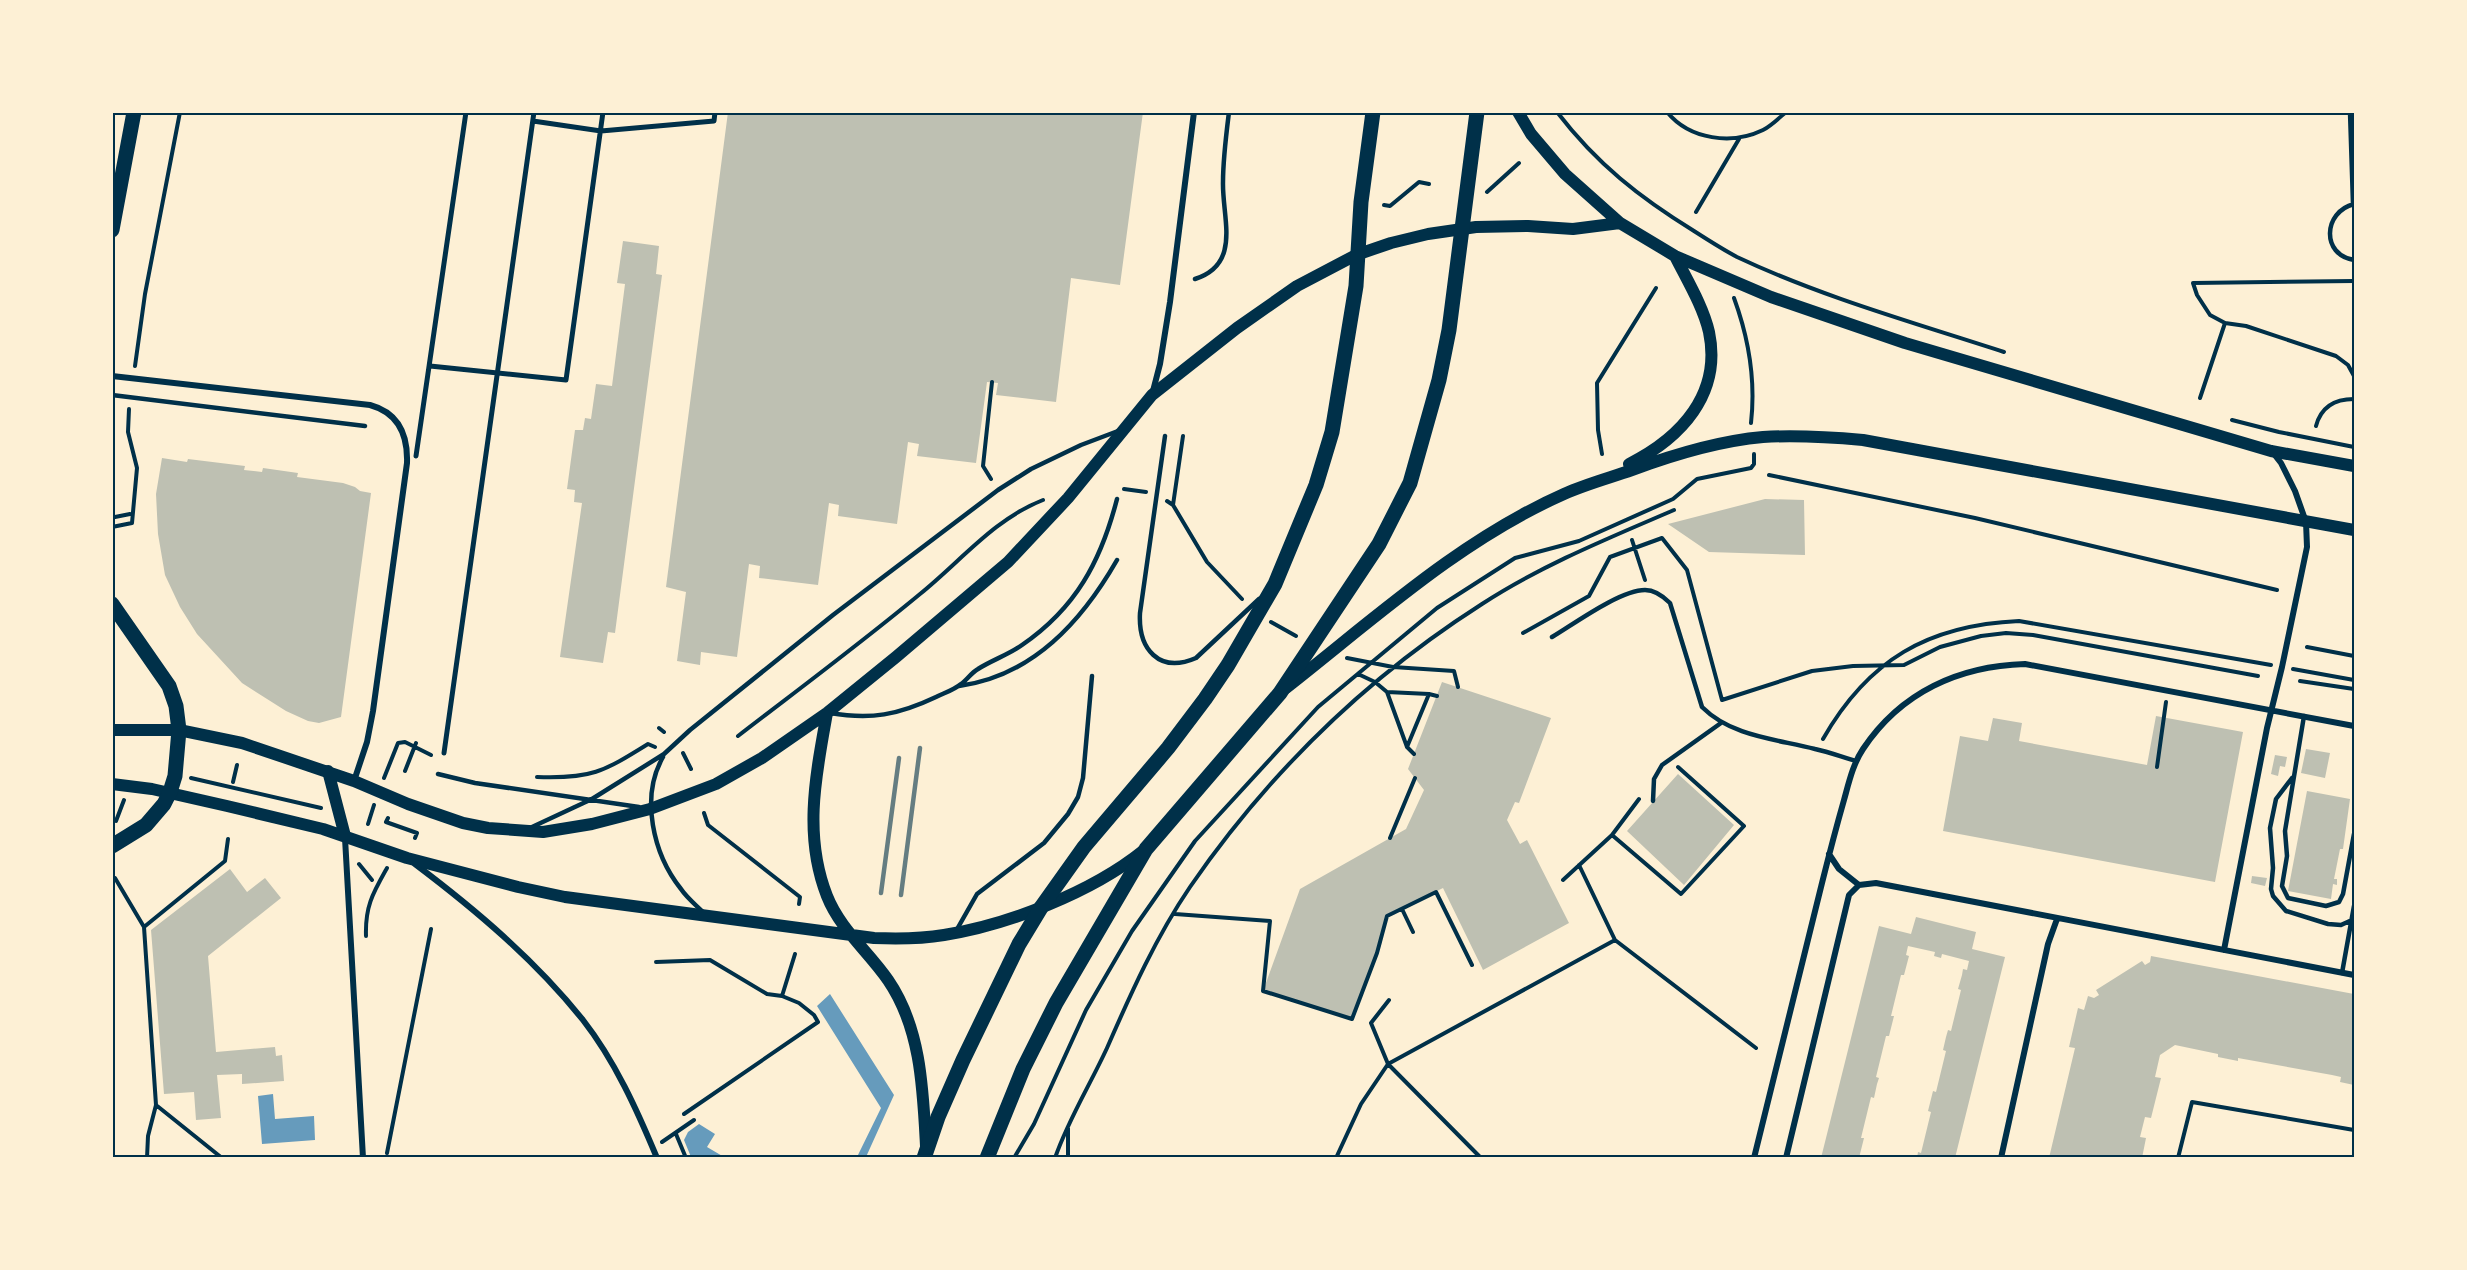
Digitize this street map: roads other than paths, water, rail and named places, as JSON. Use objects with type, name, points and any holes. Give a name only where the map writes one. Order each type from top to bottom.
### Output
[{"type":"main road","points":[[112,230],[134,112]]},
{"type":"main road","points":[[925,1155],[938,1117],[963,1060],[1019,944],[1042,906],[1084,848],[1168,748],[1204,699],[1228,665],[1275,584],[1316,485],[1332,432],[1356,286],[1360,202],[1374,112]]},
{"type":"main road","points":[[987,1158],[1023,1069],[1056,1003],[1146,849],[1280,693],[1385,533],[1410,483],[1439,380],[1449,330],[1477,112]]},
{"type":"main road","points":[[1518,112],[1531,134],[1565,174],[1620,224],[1675,256],[1771,297],[1905,343],[2271,451],[2355,466]]},
{"type":"main road","points":[[112,730],[179,730],[242,743],[328,771],[408,804],[463,823],[522,831],[569,828],[651,809],[716,784],[777,749],[827,712],[952,611],[1008,562],[1068,498],[1152,394],[1270,304],[1316,274],[1356,255],[1408,238],[1461,229],[1528,226],[1573,229],[1620,224]]},
{"type":"main road","points":[[1656,456],[1690,418],[1705,388],[1711,358],[1711,345],[1705,317],[1675,256]]},
{"type":"main road","points":[[1280,693],[1447,562],[1511,521],[1564,494],[1656,456],[1752,439],[1809,436],[1863,440],[2355,530]]},
{"type":"main road","points":[[112,604],[169,686],[176,706],[179,730],[176,767],[170,792],[156,815],[146,825],[114,843]]},
{"type":"main road","points":[[827,712],[815,781],[812,828],[815,855],[825,891],[834,911],[850,936],[879,968],[906,1012],[913,1034],[922,1090],[925,1155]]},
{"type":"main road","points":[[328,771],[345,836]]},
{"type":"main road","points":[[112,784],[170,792],[345,836],[407,858],[565,897],[850,936],[918,938],[954,933],[1015,916],[1100,880],[1146,849]]},
{"type":"street","points":[[416,456],[466,112]]},
{"type":"street","points":[[444,753],[534,112]]},
{"type":"street","points":[[430,366],[566,380],[603,112]]},
{"type":"street","points":[[533,121],[601,131],[714,121],[715,112]]},
{"type":"street","points":[[1152,394],[1160,364],[1168,313],[1194,112]]},
{"type":"street","points":[[112,376],[370,405],[382,408],[399,424],[405,437],[407,463],[373,711],[367,742],[354,781]]},
{"type":"street","points":[[2224,950],[2271,709],[2283,667],[2307,547],[2306,522],[2281,463],[2271,451]]},
{"type":"street","points":[[1754,1158],[1829,853],[1856,761],[1871,737],[1890,716],[1920,692],[1978,668],[2025,664],[2355,726]]},
{"type":"street","points":[[345,836],[363,1158]]},
{"type":"street","points":[[1829,853],[1839,869],[1858,885]]},
{"type":"street","points":[[407,858],[491,925],[546,978],[583,1021],[625,1087],[657,1158]]},
{"type":"street","points":[[1786,1158],[1849,895],[1858,885],[1876,883],[2355,975]]},
{"type":"street","points":[[2001,1158],[2048,944],[2057,919]]},
{"type":"lane","points":[[1195,279],[1213,271],[1220,262],[1227,238],[1223,187],[1229,112]]},
{"type":"lane","points":[[1468,112],[1474,135]]},
{"type":"lane","points":[[2350,112],[2354,204],[2345,207],[2334,218],[2330,234],[2336,250],[2342,256],[2355,260]]},
{"type":"lane","points":[[112,395],[365,426]]},
{"type":"lane","points":[[522,831],[592,799],[664,754],[690,730],[833,615],[998,490],[1081,445],[1124,429]]},
{"type":"lane","points":[[1165,436],[1140,613],[1141,638],[1146,648],[1154,657],[1164,662],[1186,663],[1196,658],[1275,584]]},
{"type":"lane","points":[[960,686],[977,669],[1035,636],[1068,605],[1097,562],[1106,541],[1117,499]]},
{"type":"lane","points":[[827,712],[853,717],[884,716],[918,705],[960,686],[981,683],[1024,663],[1056,640],[1089,604],[1118,560]]},
{"type":"lane","points":[[1552,637],[1620,596],[1648,590],[1662,595],[1670,603],[1702,707],[1721,723],[1737,730],[1856,761]]},
{"type":"lane","points":[[954,933],[977,894],[1044,843],[1068,814],[1078,797],[1083,778],[1092,676]]},
{"type":"lane","points":[[2304,716],[2285,831],[2287,856],[2282,886],[2288,898],[2326,906],[2339,902],[2343,894],[2355,834]]},
{"type":"lane","points":[[1653,801],[1654,779],[1657,771],[1721,723]]},
{"type":"lane","points":[[664,754],[652,782],[651,809],[659,847],[667,868],[681,890],[707,916]]},
{"type":"lane","points":[[438,774],[475,783],[651,809]]},
{"type":"lane","points":[[2292,778],[2276,799],[2270,828],[2273,896],[2286,911],[2307,918],[2335,925],[2352,920]]},
{"type":"lane","points":[[2342,973],[2355,906]]},
{"type":"water","points":[[830,994],[894,1095],[866,1157],[857,1157],[881,1108],[817,1006]]},
{"type":"water","points":[[273,1094],[275,1119],[314,1116],[315,1140],[262,1144],[258,1096]]},
{"type":"water","points":[[699,1124],[715,1134],[707,1147],[724,1157],[691,1157],[684,1140],[688,1132]]},
{"type":"railway","points":[[901,895],[920,748]]},
{"type":"railway","points":[[881,893],[899,758]]}]
